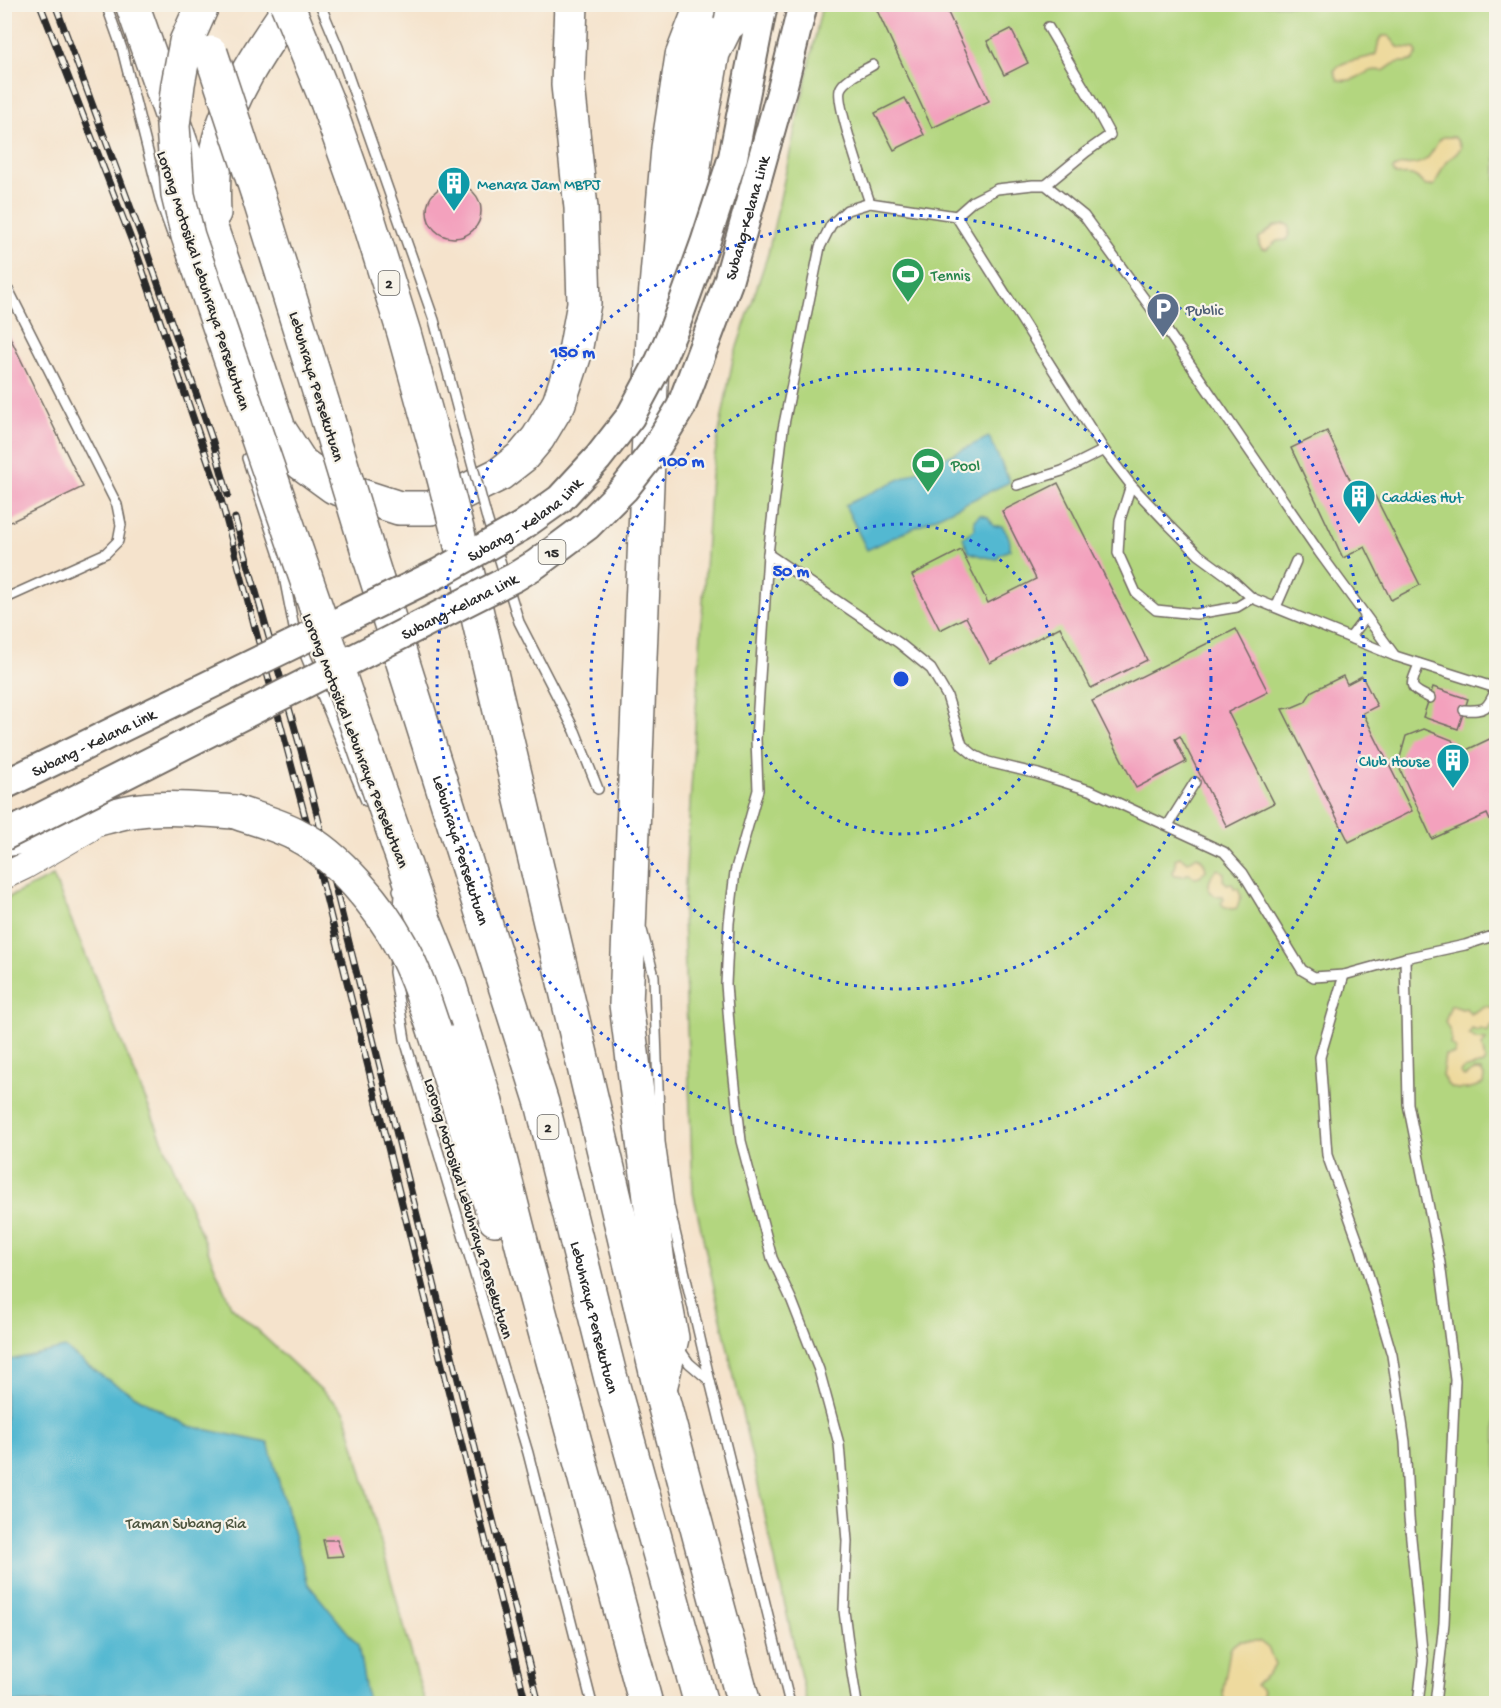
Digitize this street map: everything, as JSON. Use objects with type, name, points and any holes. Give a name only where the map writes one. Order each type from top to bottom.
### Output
[{"type":"highway","points":[[132,4],[231,285]]},
{"type":"highway","name":"Lebuhraya Persekutuan","points":[[194,4],[258,195],[542,1103],[611,1378],[701,1704]]},
{"type":"highway","points":[[203,4],[186,42],[173,126],[178,195],[188,236],[422,915],[447,977],[485,1099],[527,1264],[646,1704]]},
{"type":"highway","name":"2","points":[[286,4],[327,102],[369,221],[404,333],[456,462],[459,537],[660,1389],[744,1704]]},
{"type":"highway","points":[[292,4],[255,59],[229,110],[217,149],[213,188],[214,224],[231,285],[247,357],[279,429],[301,463],[333,487],[399,508],[431,508],[500,474],[523,456],[538,438],[559,403],[574,357],[584,303],[581,208],[568,85],[571,4]]},
{"type":"highway","points":[[660,1389],[672,1338],[658,1263],[626,1004],[654,311],[668,148],[682,56],[702,4]]},
{"type":"highway","points":[[654,311],[686,228],[712,53],[735,4]]},
{"type":"highway","points":[[705,243],[710,171],[735,4]]},
{"type":"highway","points":[[4,838],[27,837],[129,812],[165,809],[235,812],[298,835],[328,854],[353,879],[379,912],[401,946],[420,988],[493,1215],[527,1264]]},
{"type":"main road","name":"Subang - Kelana Link","points":[[4,784],[439,573],[522,526],[560,499],[598,458],[630,417],[660,361],[675,326],[733,157],[763,4]]},
{"type":"main road","name":"Subang-Kelana Link","points":[[4,838],[515,577],[586,526],[624,489],[654,451],[681,407],[728,282],[782,89],[803,4]]},
{"type":"main road","points":[[4,819],[107,818]]},
{"type":"main road","points":[[4,876],[107,818]]},
{"type":"lane","name":"Lorong Motosikal Lebuhraya Persekutuan","points":[[106,4],[122,49],[161,202],[175,245]]},
{"type":"lane","points":[[320,4],[338,47],[434,320],[456,462],[486,515],[519,622],[575,731],[598,789]]},
{"type":"lane","points":[[1046,185],[1110,135],[1048,27]]},
{"type":"lane","points":[[870,203],[841,107],[840,90],[846,82],[873,65]]},
{"type":"lane","points":[[956,216],[973,201],[997,189],[1033,185],[1046,185],[1084,216],[1209,390],[1319,552],[1395,656]]},
{"type":"lane","points":[[858,1704],[844,1611],[847,1541],[839,1444],[819,1370],[792,1301],[772,1258],[741,1141],[726,984],[729,922],[735,872],[758,790],[756,739],[768,554],[783,429],[820,247],[831,225],[847,210],[870,203],[956,216],[1104,450],[1131,485],[1199,555],[1229,577],[1252,598],[1395,656],[1497,689],[1485,708],[1464,710]]},
{"type":"lane","points":[[4,289],[9,291],[117,505],[121,525],[118,541],[106,553],[4,599]]},
{"type":"lane","points":[[218,345],[247,357]]},
{"type":"lane","name":"Lorong Motosikal Lebuhraya Persekutuan","points":[[244,447],[281,561],[294,628],[372,816]]},
{"type":"lane","points":[[1017,485],[1062,471],[1104,450]]},
{"type":"lane","points":[[1131,485],[1120,520],[1118,553],[1136,594],[1156,610],[1196,614],[1237,607],[1252,598]]},
{"type":"lane","points":[[768,554],[899,643],[931,669],[947,696],[962,745],[974,755],[988,762],[1038,774],[1092,791],[1224,852],[1243,873],[1302,970],[1314,977],[1344,975],[1405,958],[1466,945],[1497,935]]},
{"type":"lane","points":[[1276,607],[1296,561]]},
{"type":"lane","points":[[1350,638],[1366,617]]},
{"type":"lane","points":[[1419,664],[1412,684],[1413,689],[1430,698]]},
{"type":"lane","points":[[1168,825],[1195,782]]},
{"type":"lane","name":"Lorong Motosikal Lebuhraya Persekutuan","points":[[397,885],[400,895],[394,972],[405,1040],[528,1453],[592,1704]]},
{"type":"lane","points":[[635,907],[654,976],[660,1142],[669,1206],[790,1704]]},
{"type":"lane","points":[[1405,958],[1408,1104],[1440,1263],[1455,1380],[1444,1623],[1435,1704]]},
{"type":"lane","points":[[1344,975],[1320,1057],[1327,1155],[1361,1250],[1392,1355],[1405,1443],[1409,1518],[1423,1660],[1418,1704]]},
{"type":"lane","points":[[672,1338],[689,1363],[710,1381]]},
{"type":"green space","points":[[822,5],[1496,5],[1496,1703],[807,1704],[693,1193],[683,915],[711,475],[733,359],[768,254]]},
{"type":"green space","name":"Taman Subang Ria","points":[[53,876],[231,1306],[345,1412],[425,1703],[5,1704],[5,899]]},
{"type":"sand","points":[[1382,36],[1389,36],[1398,47],[1415,49],[1417,53],[1413,60],[1394,64],[1383,71],[1371,71],[1352,80],[1338,80],[1334,71],[1338,67],[1376,54]]},
{"type":"sand","points":[[1443,137],[1454,137],[1461,147],[1447,161],[1435,185],[1424,185],[1412,175],[1396,175],[1393,171],[1397,167],[1417,164],[1425,160]]},
{"type":"sand","points":[[1289,225],[1290,229],[1286,240],[1277,241],[1266,250],[1262,249],[1259,245],[1259,238],[1275,226]]},
{"type":"sand","points":[[1197,856],[1203,862],[1206,870],[1200,877],[1195,878],[1189,873],[1184,876],[1174,875],[1175,859],[1180,857],[1188,862]]},
{"type":"sand","points":[[1218,869],[1224,873],[1223,880],[1227,884],[1232,883],[1234,888],[1238,888],[1241,896],[1237,908],[1223,906],[1221,902],[1224,899],[1223,896],[1215,896],[1209,890],[1210,878]]},
{"type":"sand","points":[[1451,1005],[1466,1008],[1471,1014],[1485,1006],[1496,1008],[1496,1024],[1490,1026],[1488,1032],[1472,1029],[1469,1034],[1476,1039],[1486,1040],[1482,1046],[1485,1060],[1483,1064],[1463,1069],[1460,1073],[1464,1077],[1474,1071],[1481,1071],[1484,1076],[1483,1084],[1456,1089],[1448,1085],[1442,1076],[1445,1055],[1454,1054],[1456,1049],[1450,1044],[1451,1035],[1445,1022]]},
{"type":"sand","points":[[1240,1641],[1259,1641],[1268,1648],[1275,1664],[1271,1672],[1256,1685],[1263,1691],[1260,1703],[1224,1703],[1223,1690],[1230,1650]]},
{"type":"water","name":"Pool","points":[[989,437],[1010,482],[867,550],[845,505]]},
{"type":"water","points":[[980,515],[988,517],[994,526],[1002,526],[1009,537],[1010,550],[1000,554],[997,559],[968,552],[963,537],[975,529],[974,520]]},
{"type":"water","points":[[65,1348],[105,1378],[185,1425],[268,1443],[308,1584],[358,1645],[368,1703],[5,1703],[5,1361]]},
{"type":"building","points":[[874,4],[944,4],[989,101],[932,128]]},
{"type":"building","points":[[1011,29],[1028,63],[1004,75],[987,41]]},
{"type":"building","points":[[905,98],[924,135],[894,150],[875,113]]},
{"type":"building","name":"Menara Jam MBPJ","points":[[454,184],[464,186],[473,192],[479,201],[481,211],[479,221],[473,230],[464,236],[454,238],[444,236],[435,230],[429,221],[427,211],[429,201],[435,192],[444,186]]},
{"type":"building","points":[[4,325],[83,487],[4,525]]},
{"type":"building","name":"Caddies Hut","points":[[1327,431],[1361,503],[1375,496],[1420,585],[1391,600],[1365,547],[1343,558],[1291,448]]},
{"type":"building","points":[[1058,483],[1147,660],[1091,688],[1060,627],[990,663],[966,617],[940,630],[912,575],[961,550],[988,603],[1036,579],[1002,511]]},
{"type":"building","points":[[1236,629],[1268,692],[1228,712],[1274,803],[1227,827],[1180,736],[1175,739],[1186,762],[1136,788],[1092,701]]},
{"type":"building","points":[[1343,676],[1347,684],[1362,676],[1377,706],[1363,713],[1412,811],[1349,842],[1282,709],[1305,702],[1312,691]]},
{"type":"building","points":[[1433,687],[1468,699],[1458,729],[1423,717]]},
{"type":"building","name":"Club House","points":[[1424,729],[1452,740],[1458,754],[1496,736],[1496,825],[1493,827],[1487,814],[1432,839],[1398,765],[1406,736]]},
{"type":"building","points":[[323,1540],[337,1540],[343,1556],[327,1557]]},
{"type":"railway","points":[[40,4],[138,257],[220,496],[319,869],[526,1704]]},
{"type":"railway","points":[[55,4],[146,249],[213,442],[228,495]]},
{"type":"railway","points":[[235,518],[301,750],[539,1704]]},
{"type":"place","name":"Menara Jam MBPJ","points":[[454,212]]},
{"type":"place","name":"Tennis","points":[[908,303]]},
{"type":"place","name":"Public","points":[[1163,338]]},
{"type":"place","name":"Pool","points":[[928,493]]},
{"type":"place","name":"Caddies Hut","points":[[1359,525]]},
{"type":"place","name":"Club House","points":[[1453,789]]}]
